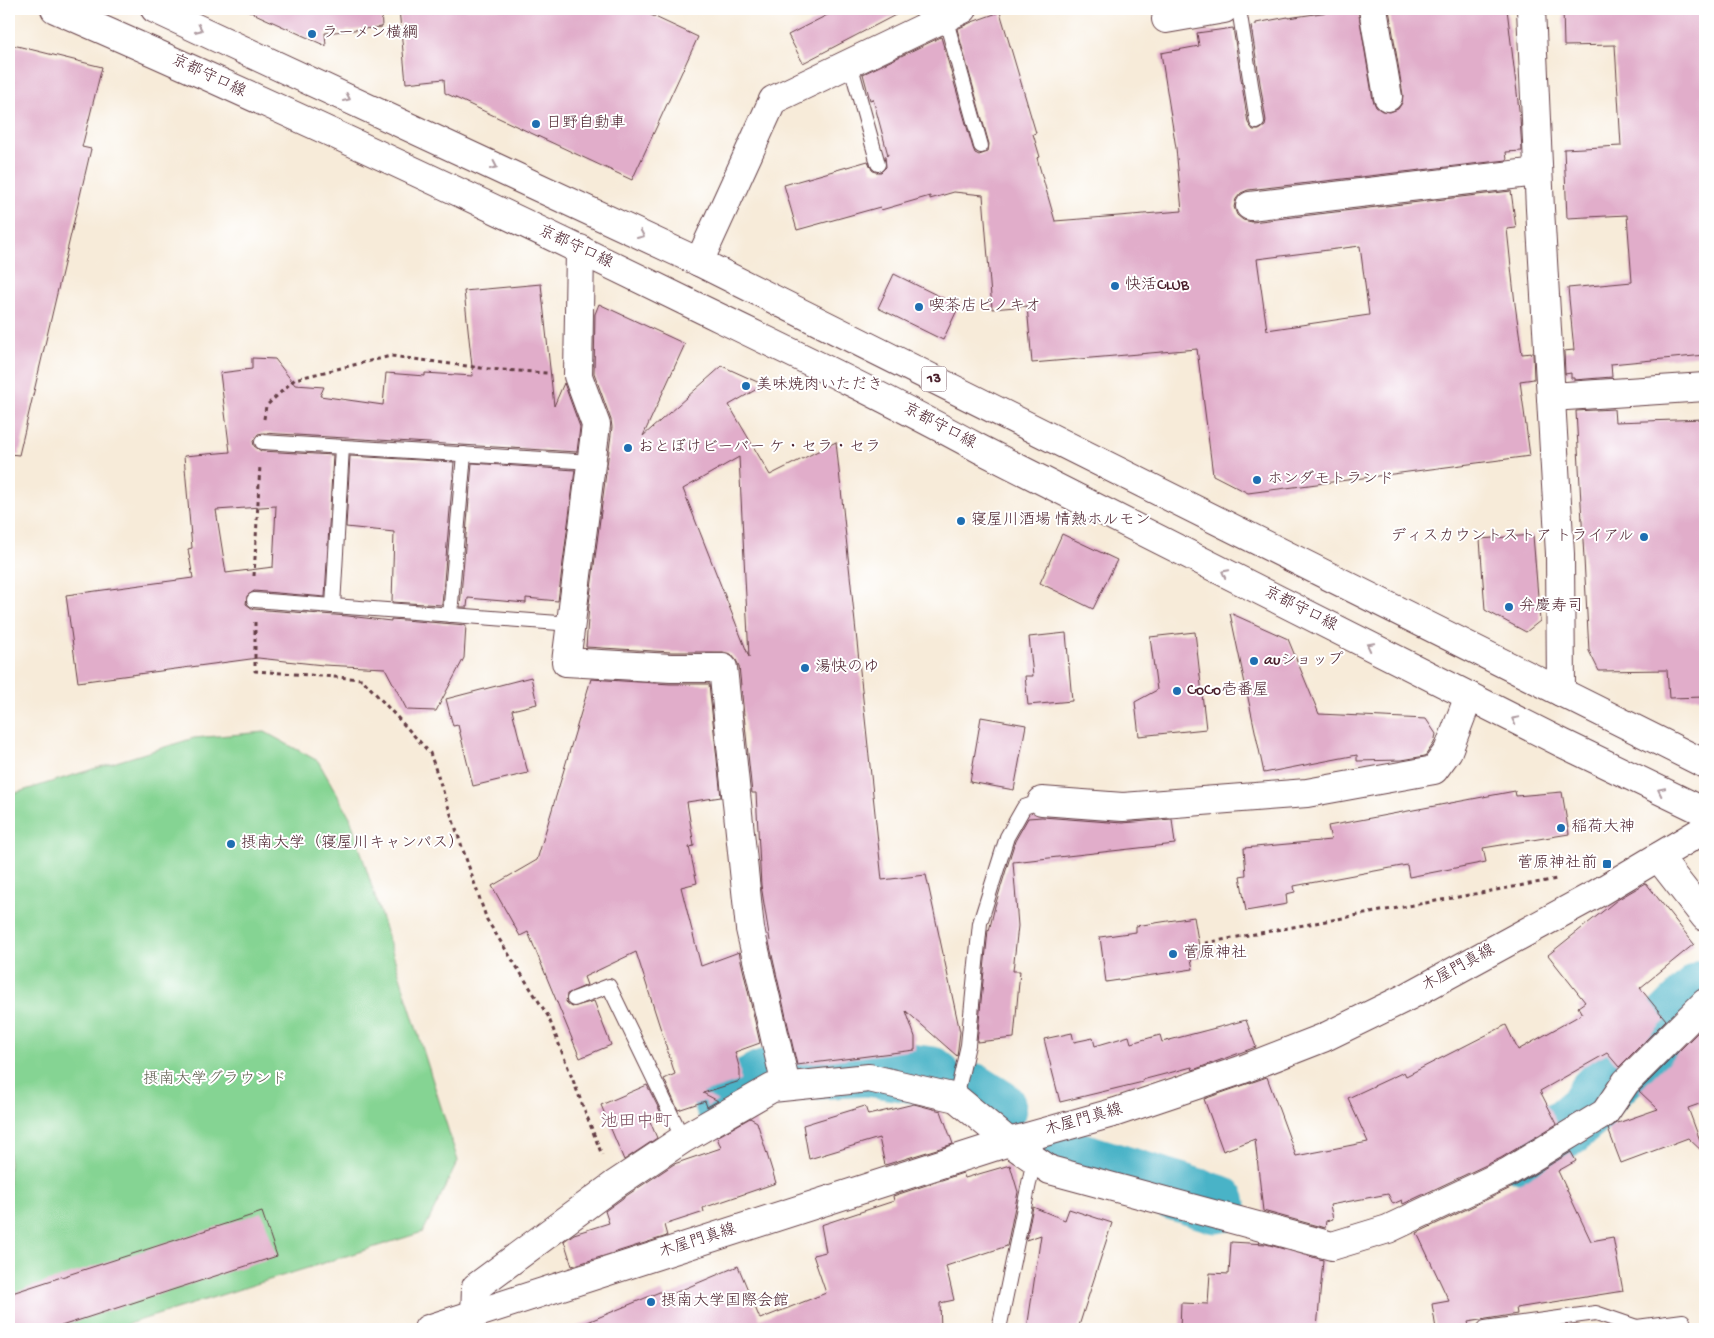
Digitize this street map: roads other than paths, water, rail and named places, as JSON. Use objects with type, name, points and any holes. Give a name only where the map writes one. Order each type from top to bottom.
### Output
[{"type":"main road","name":"京都守口線","points":[[54,9],[173,60],[580,250],[908,410],[1562,743],[1705,812]]},
{"type":"main road","name":"13","points":[[155,9],[699,262],[1705,764]]},
{"type":"main road","points":[[1166,19],[1224,9]]},
{"type":"main road","points":[[1374,9],[1388,97]]},
{"type":"main road","points":[[1531,9],[1538,172],[1560,554],[1561,692]]},
{"type":"main road","points":[[699,262],[773,100],[954,13]]},
{"type":"main road","points":[[1250,206],[1538,172]]},
{"type":"main road","points":[[580,250],[578,376],[596,425],[566,662],[671,668],[723,668],[750,929],[784,1078]]},
{"type":"main road","points":[[1550,397],[1705,387]]},
{"type":"main road","points":[[1042,801],[1123,807],[1307,792],[1434,770],[1448,751],[1469,696]]},
{"type":"main road","name":"木屋門真線","points":[[428,1329],[1009,1142],[1116,1112],[1242,1070],[1323,1038],[1409,996],[1596,894],[1705,828]]},
{"type":"main road","points":[[1658,857],[1705,917]]},
{"type":"main road","points":[[474,1315],[476,1287],[680,1133],[772,1088],[784,1078],[869,1078],[956,1098],[1009,1142],[1050,1170],[1332,1246],[1388,1229],[1508,1172],[1605,1114],[1626,1082],[1705,1003]]},
{"type":"lane","points":[[1239,9],[1257,122]]},
{"type":"lane","points":[[954,13],[981,146]]},
{"type":"lane","points":[[850,63],[878,164]]},
{"type":"lane","points":[[262,442],[592,462]]},
{"type":"lane","points":[[334,606],[342,447]]},
{"type":"lane","points":[[450,615],[464,454]]},
{"type":"lane","points":[[254,600],[572,624]]},
{"type":"lane","points":[[956,1098],[968,1045],[980,923],[1007,837],[1024,807],[1042,801]]},
{"type":"lane","points":[[574,999],[610,986],[680,1133]]},
{"type":"lane","points":[[999,1329],[1034,1159]]},
{"type":"lane","points":[[1485,1328],[1596,1313],[1638,1327],[1683,1321],[1684,1329]]},
{"type":"waterway","points":[[1523,1154],[1568,1126],[1587,1110],[1596,1095],[1705,989]]},
{"type":"waterway","points":[[723,1101],[764,1079],[799,1071],[867,1067],[931,1076]]},
{"type":"waterway","points":[[972,1092],[997,1108]]},
{"type":"waterway","points":[[1046,1149],[1058,1155],[1217,1204]]},
{"type":"place","name":"ラーメン横綱","points":[[312,34]]},
{"type":"place","name":"日野自動車","points":[[536,124]]},
{"type":"place","name":"快活CLUB","points":[[1115,286]]},
{"type":"place","name":"喫茶店ピノキオ","points":[[919,307]]},
{"type":"place","name":"美味焼肉いただき","points":[[746,386]]},
{"type":"place","name":"おとぼけビーバー ケ・セラ・セラ","points":[[628,448]]},
{"type":"place","name":"ホンダモトランド","points":[[1257,480]]},
{"type":"place","name":"寝屋川酒場 情熱ホルモン","points":[[961,521]]},
{"type":"place","name":"ディスカウントストア トライアル","points":[[1644,537]]},
{"type":"place","name":"弁慶寿司","points":[[1509,607]]},
{"type":"place","name":"auショップ","points":[[1254,661]]},
{"type":"place","name":"湯快のゆ","points":[[805,668]]},
{"type":"place","name":"CoCo壱番屋","points":[[1177,691]]},
{"type":"place","name":"稲荷大神","points":[[1561,828]]},
{"type":"place","name":"摂南大学（寝屋川キャンパス）","points":[[231,844]]},
{"type":"place","name":"菅原神社前","points":[[1607,864]]},
{"type":"place","name":"菅原神社","points":[[1173,954]]},
{"type":"place","name":"摂南大学国際会館","points":[[651,1302]]},
{"type":"district","name":"池田中町","points":[[636,1122]]},
{"type":"park label","name":"摂南大学グラウンド","points":[[215,1080]]}]
